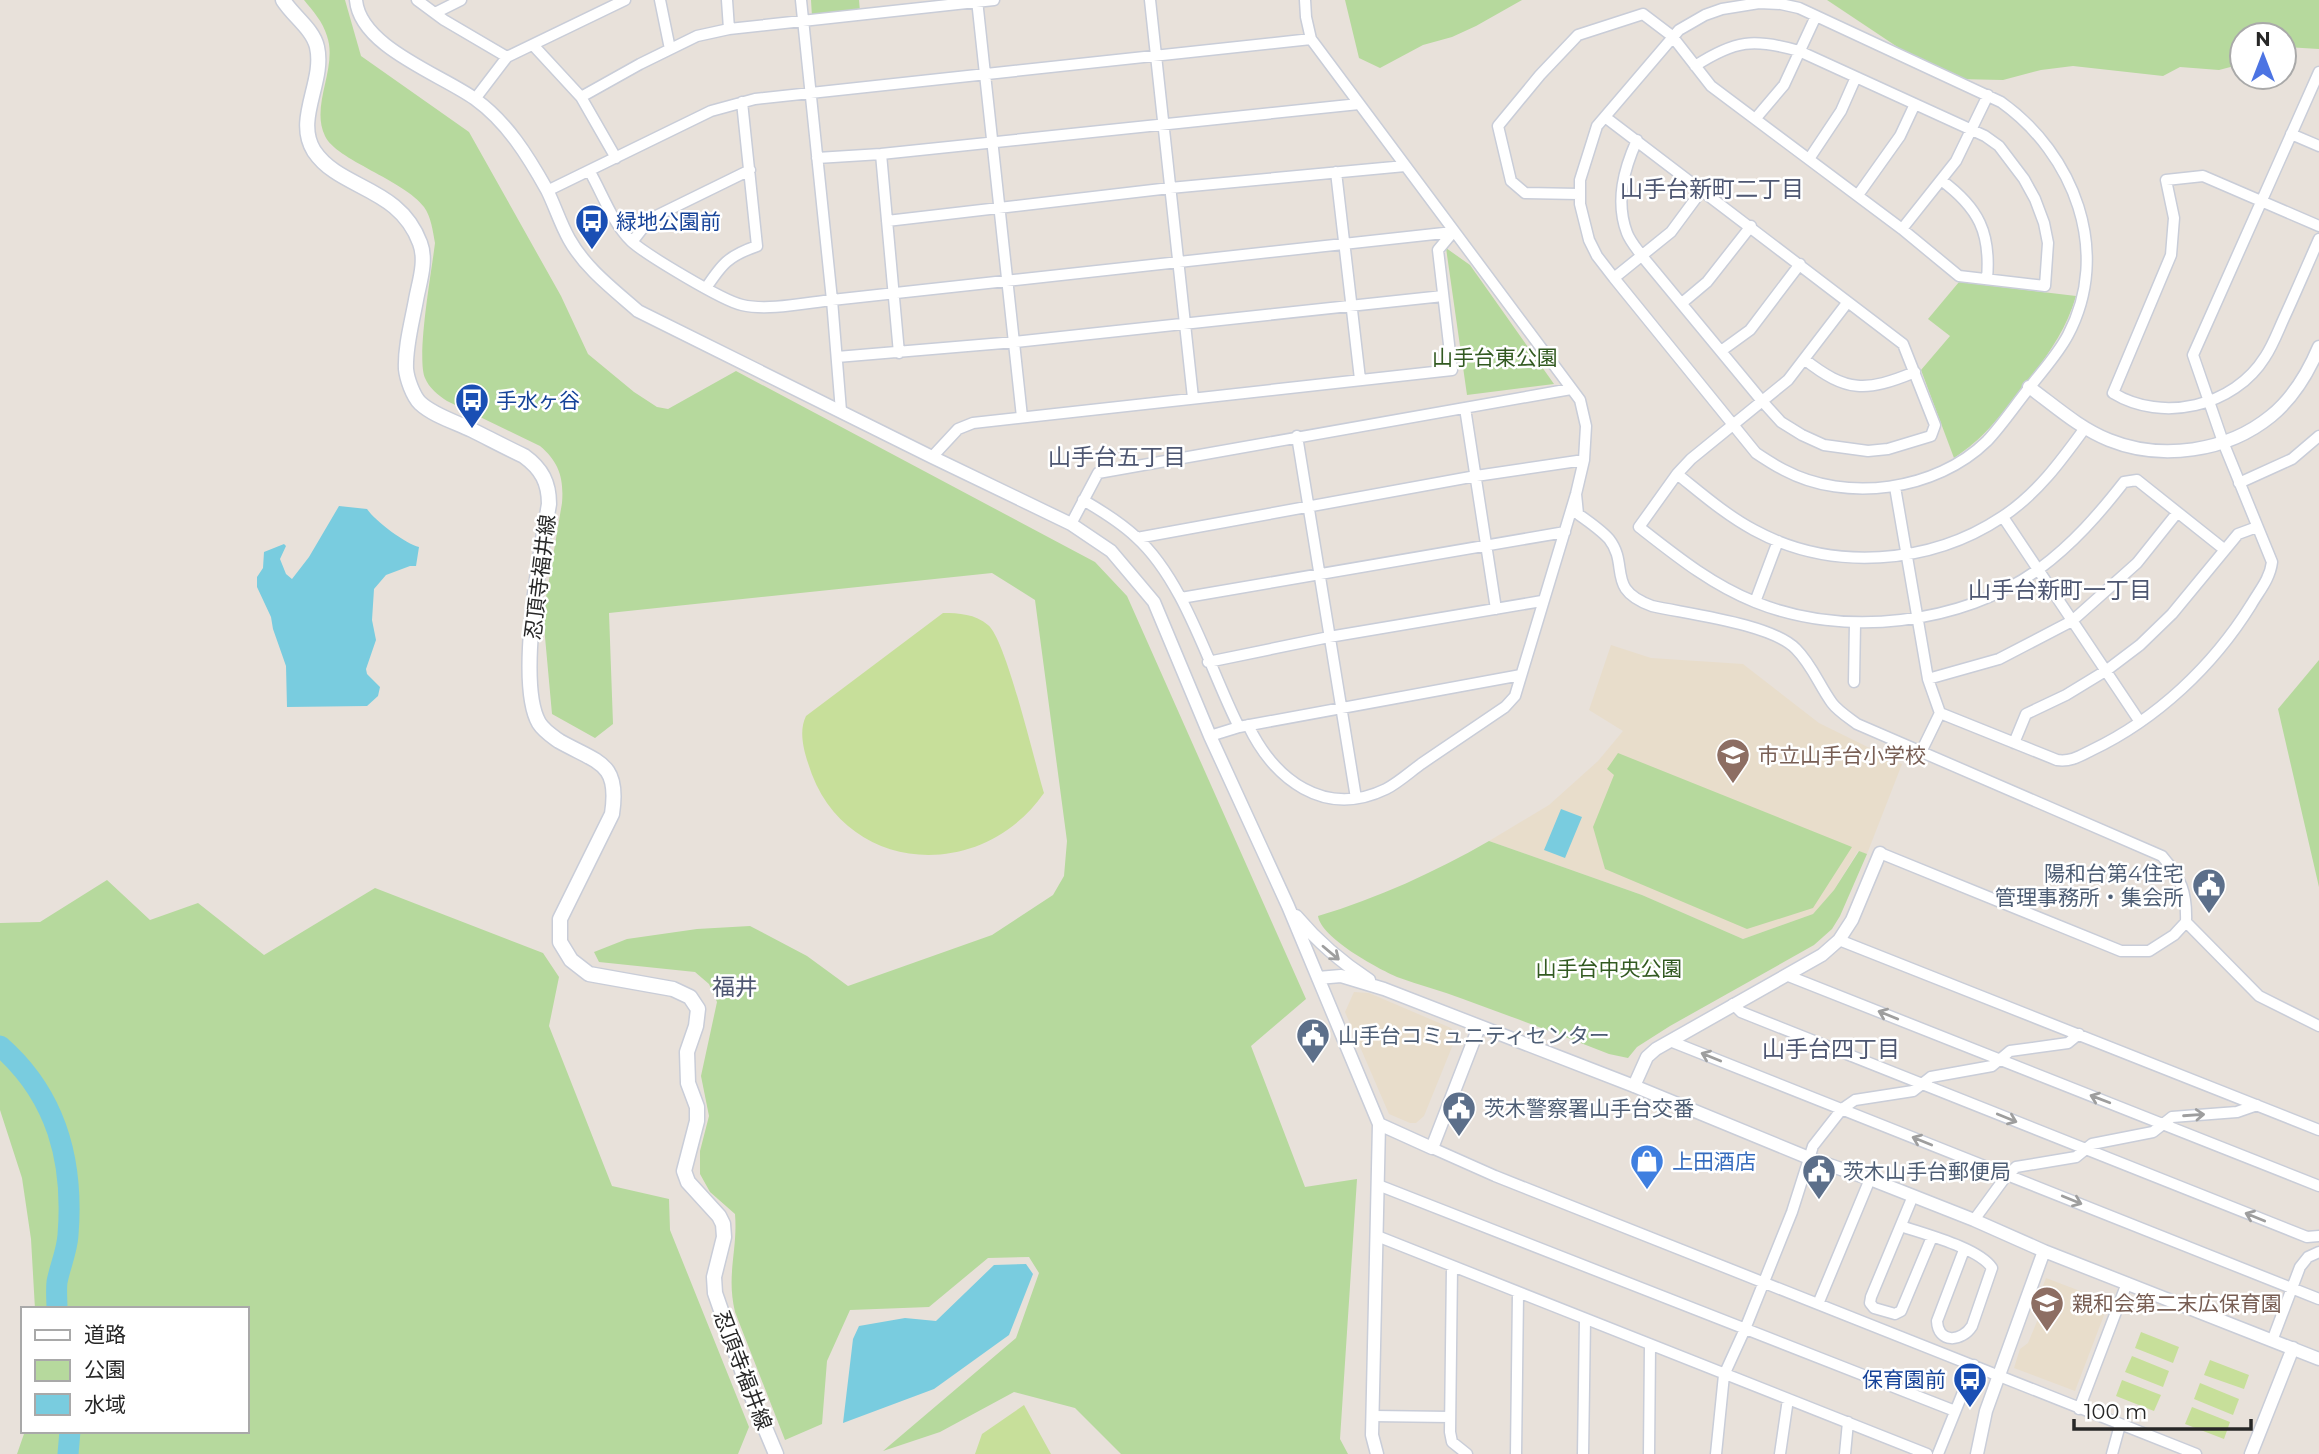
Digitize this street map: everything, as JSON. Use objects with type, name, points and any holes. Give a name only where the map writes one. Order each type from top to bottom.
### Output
[{"type":"main road","name":"忍頂寺福井線","points":[[283,0],[314,37],[317,49],[307,119],[307,137],[315,152],[330,167],[392,204],[414,230],[421,246],[422,265],[406,370],[420,403],[440,416],[524,456],[545,479],[549,505],[532,614],[531,679],[534,707],[540,723],[551,736],[604,765],[614,781],[615,798],[612,814],[560,919],[560,942],[571,960],[589,974],[673,989],[690,997],[698,1009],[696,1026],[687,1052],[688,1083],[697,1107],[697,1121],[684,1171],[688,1182],[723,1224],[724,1237],[714,1277],[715,1293],[747,1385],[776,1454]]},
{"type":"street","points":[[356,0],[356,6],[371,32],[394,52],[475,99],[499,120],[520,145],[580,255],[598,276],[638,311],[1071,524],[1111,551],[1154,602],[1210,736],[1288,906],[1379,1124],[1373,1416],[1377,1454]]},
{"type":"street","points":[[416,0],[507,57]]},
{"type":"street","points":[[435,13],[461,0]]},
{"type":"street","points":[[475,99],[507,57],[625,0]]},
{"type":"street","points":[[660,0],[670,49]]},
{"type":"street","points":[[727,0],[729,29]]},
{"type":"street","points":[[801,0],[841,411]]},
{"type":"street","points":[[863,0],[865,14]]},
{"type":"street","points":[[581,97],[697,36],[729,29],[994,0]]},
{"type":"street","points":[[1150,0],[1193,398]]},
{"type":"street","points":[[1083,500],[1106,513],[1137,538],[1156,560],[1181,598],[1209,662],[1243,726],[1259,747],[1290,781],[1326,798],[1356,798],[1386,789],[1505,706],[1515,696],[1584,460],[1586,426],[1580,400],[1311,38],[1305,0]]},
{"type":"street","points":[[977,1],[1023,417]]},
{"type":"street","points":[[1781,4],[1799,8],[1988,95],[2019,115],[2047,145],[2077,200],[2087,245],[2084,292],[2067,336],[1987,440],[1967,457],[1923,480],[1865,489],[1821,483],[1785,471],[1756,453],[1597,256],[1589,240],[1579,194],[1581,173],[1592,138],[1605,117],[1672,36],[1705,15],[1741,5],[1781,4]]},
{"type":"street","points":[[1579,194],[1525,193],[1511,181],[1498,127],[1540,75],[1578,35],[1643,14],[1672,36],[1695,66],[1711,86],[1858,195],[1959,276],[2045,286],[2048,243],[2040,211],[2024,179],[1999,146],[1985,136],[1799,51],[1762,42],[1725,49],[1695,66]]},
{"type":"street","points":[[1756,118],[1784,85],[1816,16]]},
{"type":"street","points":[[547,191],[711,111],[742,102],[809,91],[1311,38]]},
{"type":"street","points":[[533,45],[581,97],[616,158]]},
{"type":"street","points":[[1940,713],[2068,762],[2107,743],[2140,722],[2196,676],[2239,624],[2270,574],[2272,562],[2223,442],[2193,355],[2319,72]]},
{"type":"street","points":[[1809,159],[1841,111],[1856,76]]},
{"type":"street","points":[[1902,229],[1956,161],[1988,95]]},
{"type":"street","points":[[706,288],[723,263],[738,253],[757,246],[742,102]]},
{"type":"street","points":[[817,158],[881,154],[1359,104]]},
{"type":"street","points":[[1858,195],[1900,136],[1915,104]]},
{"type":"street","points":[[1605,117],[1637,140],[1751,226],[1903,344],[1935,425],[1931,436],[1888,449],[1868,451],[1824,445],[1781,422],[1642,256],[1627,233],[1620,198],[1626,164],[1637,140]]},
{"type":"street","points":[[2291,135],[2319,146]]},
{"type":"street","points":[[881,154],[899,354]]},
{"type":"street","points":[[887,221],[1000,206],[1405,166]]},
{"type":"street","points":[[632,242],[650,219],[750,170]]},
{"type":"street","points":[[590,172],[613,217],[632,242],[706,288],[741,305],[767,307],[1453,232]]},
{"type":"street","points":[[1336,172],[1360,379]]},
{"type":"street","points":[[2319,226],[2203,176],[2166,180],[2174,218],[2171,255],[2113,393],[2140,405],[2181,407],[2208,402],[2231,389],[2264,360],[2319,239]]},
{"type":"street","points":[[1941,180],[1968,202],[1979,219],[1989,256],[1987,279]]},
{"type":"street","points":[[1614,278],[1671,232],[1702,190]]},
{"type":"street","points":[[1682,303],[1707,282],[1751,226]]},
{"type":"street","points":[[932,457],[958,429],[973,423],[1452,370],[1438,250],[1453,232]]},
{"type":"street","points":[[1721,351],[1750,330],[1800,264]]},
{"type":"street","points":[[837,357],[899,354],[1443,296]]},
{"type":"street","points":[[1847,303],[1788,380],[1690,459],[1639,527],[1679,559],[1719,585],[1755,602],[1797,614],[1855,623],[1917,619],[2003,590],[2038,569],[2080,534],[2124,482],[2137,480],[2225,550]]},
{"type":"street","points":[[2029,387],[2085,428],[2120,444],[2155,451],[2201,449],[2248,431],[2270,417],[2288,400],[2302,381],[2319,347]]},
{"type":"street","points":[[1804,359],[1838,382],[1856,387],[1873,387],[1915,372]]},
{"type":"street","points":[[1071,524],[1098,473],[1571,389]]},
{"type":"street","points":[[1465,408],[1496,609]]},
{"type":"street","points":[[1677,474],[1721,509],[1777,541],[1832,556],[1907,556],[1973,533],[2003,517],[2037,489],[2085,428]]},
{"type":"street","points":[[1297,436],[1356,798]]},
{"type":"street","points":[[2239,483],[2292,459],[2319,436]]},
{"type":"street","points":[[1137,538],[1476,476],[1584,460]]},
{"type":"street","points":[[1895,486],[1928,679],[1940,713],[1921,752]]},
{"type":"street","points":[[1576,494],[1578,514],[1610,540],[1618,560],[1620,577],[1626,590],[1636,601],[1652,607],[1753,628],[1780,638],[1795,648],[1811,666],[1833,705],[1857,724],[2162,856],[2177,874],[2187,900],[2186,922],[2174,935],[2149,951],[2121,951],[1880,853],[1852,920],[1839,940],[1822,955],[1733,1004],[1647,1057],[1634,1086]]},
{"type":"street","points":[[1928,679],[1999,659],[2072,621],[2137,563],[2177,513]]},
{"type":"street","points":[[2003,517],[2140,722]]},
{"type":"street","points":[[2014,743],[2026,714],[2066,695],[2107,670],[2140,645],[2172,614],[2238,534],[2257,527]]},
{"type":"street","points":[[1181,598],[1565,532]]},
{"type":"street","points":[[1755,602],[1777,541]]},
{"type":"street","points":[[1209,662],[1329,637],[1542,601]]},
{"type":"street","points":[[1853,682],[1855,623]]},
{"type":"street","points":[[1210,736],[1243,726],[1521,675]]},
{"type":"street","points":[[1288,906],[1317,941],[1345,964],[1384,989]]},
{"type":"street","points":[[2186,922],[2259,996],[2319,1026]]},
{"type":"street","points":[[1839,940],[2319,1129]]},
{"type":"street","points":[[1786,975],[2319,1186]]},
{"type":"street","points":[[1318,978],[1340,976],[1384,989],[1634,1086],[1809,1158],[1974,1220],[2044,1251],[2319,1359]]},
{"type":"street","points":[[1733,1004],[1741,1012],[2085,1150],[2306,1237],[2319,1236]]},
{"type":"street","points":[[1432,1149],[1479,1027]]},
{"type":"street","points":[[1716,1454],[1724,1375],[1792,1212],[1813,1146],[1842,1109],[1855,1100],[1913,1091],[1931,1077],[1992,1066],[2010,1051],[2068,1043],[2079,1034]]},
{"type":"street","points":[[1670,1041],[2319,1299]]},
{"type":"street","points":[[1974,1220],[2016,1167],[2076,1157],[2092,1144],[2153,1132],[2172,1117],[2236,1112],[2257,1105]]},
{"type":"street","points":[[1379,1124],[1432,1149],[2196,1454]]},
{"type":"street","points":[[1818,1304],[1870,1179]]},
{"type":"street","points":[[1378,1185],[1955,1411]]},
{"type":"street","points":[[1913,1196],[1871,1297],[1870,1303],[1874,1308],[1895,1314],[1901,1311],[1932,1237]]},
{"type":"street","points":[[1901,1226],[1964,1250],[1990,1264],[1992,1268],[1972,1326],[1967,1334],[1954,1339],[1941,1333],[1937,1321],[1964,1250]]},
{"type":"street","points":[[1377,1236],[1847,1422],[1910,1451],[1927,1454]]},
{"type":"street","points":[[1977,1454],[1986,1411],[2044,1251]]},
{"type":"street","points":[[2272,1340],[2302,1264],[2311,1255],[2319,1252]]},
{"type":"street","points":[[1452,1267],[1452,1442],[1467,1454]]},
{"type":"street","points":[[2079,1409],[2127,1283]]},
{"type":"street","points":[[1516,1454],[1518,1293]]},
{"type":"street","points":[[1583,1454],[1585,1319]]},
{"type":"street","points":[[1649,1454],[1650,1345]]},
{"type":"street","points":[[2251,1454],[2293,1348]]},
{"type":"street","points":[[1938,1454],[1974,1365]]},
{"type":"street","points":[[1780,1454],[1788,1399]]},
{"type":"street","points":[[1373,1416],[1450,1417]]},
{"type":"street","points":[[1845,1454],[1847,1422]]},
{"type":"street","points":[[2112,1454],[2120,1425]]},
{"type":"shaded area","name":"市立山手台小学校","points":[[1611,645],[1651,658],[1743,664],[1819,723],[1902,764],[1867,854],[1858,851],[1834,890],[1813,914],[1743,939],[1642,895],[1489,841],[1549,805],[1598,761],[1623,731],[1589,710]]},
{"type":"shaded area","points":[[1354,992],[1369,993],[1453,1031],[1454,1042],[1424,1116],[1416,1123],[1389,1114],[1345,1012]]},
{"type":"shaded area","points":[[2046,1278],[2109,1302],[2075,1391],[2014,1368],[2020,1349],[2028,1343],[2043,1307],[2042,1288]]},
{"type":"green space","points":[[304,0],[345,0],[361,56],[469,132],[561,296],[588,354],[634,392],[657,407],[668,409],[736,371],[1095,562],[1127,596],[1306,999],[1251,1046],[1305,1187],[1357,1179],[1340,1439],[1348,1454],[1121,1454],[1075,1408],[1014,1392],[940,1432],[883,1451],[1016,1338],[1039,1273],[1029,1257],[988,1258],[929,1307],[850,1310],[827,1361],[822,1424],[785,1440],[735,1312],[732,1274],[735,1214],[710,1192],[700,1174],[700,1151],[709,1116],[701,1076],[717,1002],[709,984],[695,972],[599,962],[594,952],[627,939],[697,929],[750,926],[807,956],[848,986],[992,935],[1053,895],[1064,876],[1067,841],[1035,600],[992,573],[609,613],[613,724],[595,738],[552,714],[543,615],[562,503],[559,471],[552,458],[540,446],[447,401],[427,382],[422,352],[435,243],[430,219],[424,207],[414,197],[342,153],[325,136],[321,112],[329,48],[323,26]]},
{"type":"green space","points":[[811,0],[859,0],[860,12],[812,17]]},
{"type":"green space","points":[[1345,0],[1522,0],[1476,26],[1452,37],[1423,45],[1380,68],[1359,58]]},
{"type":"green space","points":[[1827,0],[2319,0],[2319,49],[2298,48],[2298,21],[2228,21],[2228,68],[2219,70],[2180,67],[2163,76],[2073,66],[2041,70],[2003,80],[1957,79],[1923,64]]},
{"type":"green space","name":"山手台東公園","points":[[1446,248],[1470,265],[1554,384],[1467,395]]},
{"type":"green space","points":[[1959,282],[2076,296],[2059,335],[2036,370],[1989,429],[1954,458],[1921,370],[1950,336],[1928,319]]},
{"type":"green space","points":[[943,613],[978,618],[988,625],[995,635],[1011,677],[1044,793],[1017,823],[985,843],[950,853],[914,854],[880,846],[850,827],[825,800],[806,757],[802,739],[803,727],[806,716]]},
{"type":"green space","points":[[2319,660],[2319,887],[2278,709]]},
{"type":"green space","points":[[1618,753],[1852,847],[1813,908],[1747,929],[1605,869],[1593,827],[1614,775],[1607,769]]},
{"type":"green space","name":"山手台中央公園","points":[[1489,841],[1642,895],[1743,939],[1813,914],[1834,890],[1859,851],[1867,854],[1840,916],[1832,929],[1814,945],[1670,1026],[1637,1047],[1628,1058],[1609,1054],[1397,977],[1339,943],[1321,925],[1318,916],[1406,883]]},
{"type":"green space","points":[[107,880],[150,920],[198,903],[264,955],[375,888],[543,953],[559,977],[549,1026],[612,1186],[669,1199],[670,1230],[749,1427],[738,1454],[17,1454],[24,1433],[248,1433],[248,1307],[35,1307],[31,1239],[22,1178],[0,1110],[0,923],[40,922]]},
{"type":"green space","points":[[2141,1332],[2179,1347],[2173,1363],[2135,1348]]},
{"type":"green space","points":[[2132,1356],[2169,1371],[2163,1387],[2125,1372]]},
{"type":"green space","points":[[2210,1360],[2249,1375],[2244,1389],[2204,1375]]},
{"type":"green space","points":[[2122,1380],[2161,1395],[2154,1411],[2116,1396]]},
{"type":"green space","points":[[2200,1383],[2239,1399],[2233,1415],[2194,1399]]},
{"type":"green space","points":[[1024,1405],[1051,1454],[975,1454],[982,1434]]},
{"type":"green space","points":[[2192,1407],[2230,1422],[2224,1439],[2185,1424]]},
{"type":"water","points":[[339,506],[367,509],[391,531],[419,547],[416,566],[386,575],[374,589],[372,620],[376,640],[366,669],[367,674],[380,687],[378,696],[367,706],[287,707],[286,666],[271,617],[257,587],[257,577],[263,568],[264,552],[284,544],[286,546],[280,559],[286,574],[292,579],[309,557]]},
{"type":"water","points":[[1561,809],[1582,817],[1565,858],[1544,850]]},
{"type":"water","points":[[1026,1264],[1033,1274],[1009,1335],[934,1389],[843,1423],[853,1339],[859,1326],[905,1318],[936,1321],[994,1265]]},
{"type":"waterway","points":[[0,1046],[20,1065],[36,1086],[58,1132],[64,1156],[68,1181],[68,1235],[57,1282],[57,1307]]},
{"type":"waterway","points":[[68,1454],[70,1433]]},
{"type":"place","name":"緑地公園前","points":[[592,251]]},
{"type":"place","name":"手水ヶ谷","points":[[472,430]]},
{"type":"place","name":"市立山手台小学校","points":[[1733,785]]},
{"type":"place","name":"陽和台第4住宅 管理事務所・集会所","points":[[2209,915]]},
{"type":"place","name":"山手台コミュニティセンター","points":[[1313,1065]]},
{"type":"place","name":"茨木警察署山手台交番","points":[[1459,1138]]},
{"type":"place","name":"上田酒店","points":[[1647,1191]]},
{"type":"place","name":"茨木山手台郵便局","points":[[1819,1201]]},
{"type":"place","name":"親和会第二末広保育園","points":[[2047,1333]]},
{"type":"place","name":"保育園前","points":[[1970,1409]]},
{"type":"district","name":"山手台新町二丁目","points":[[1712,189]]},
{"type":"district","name":"山手台五丁目","points":[[1117,457]]},
{"type":"district","name":"山手台新町一丁目","points":[[2060,590]]},
{"type":"district","name":"福井","points":[[735,987]]},
{"type":"district","name":"山手台四丁目","points":[[1831,1049]]}]
